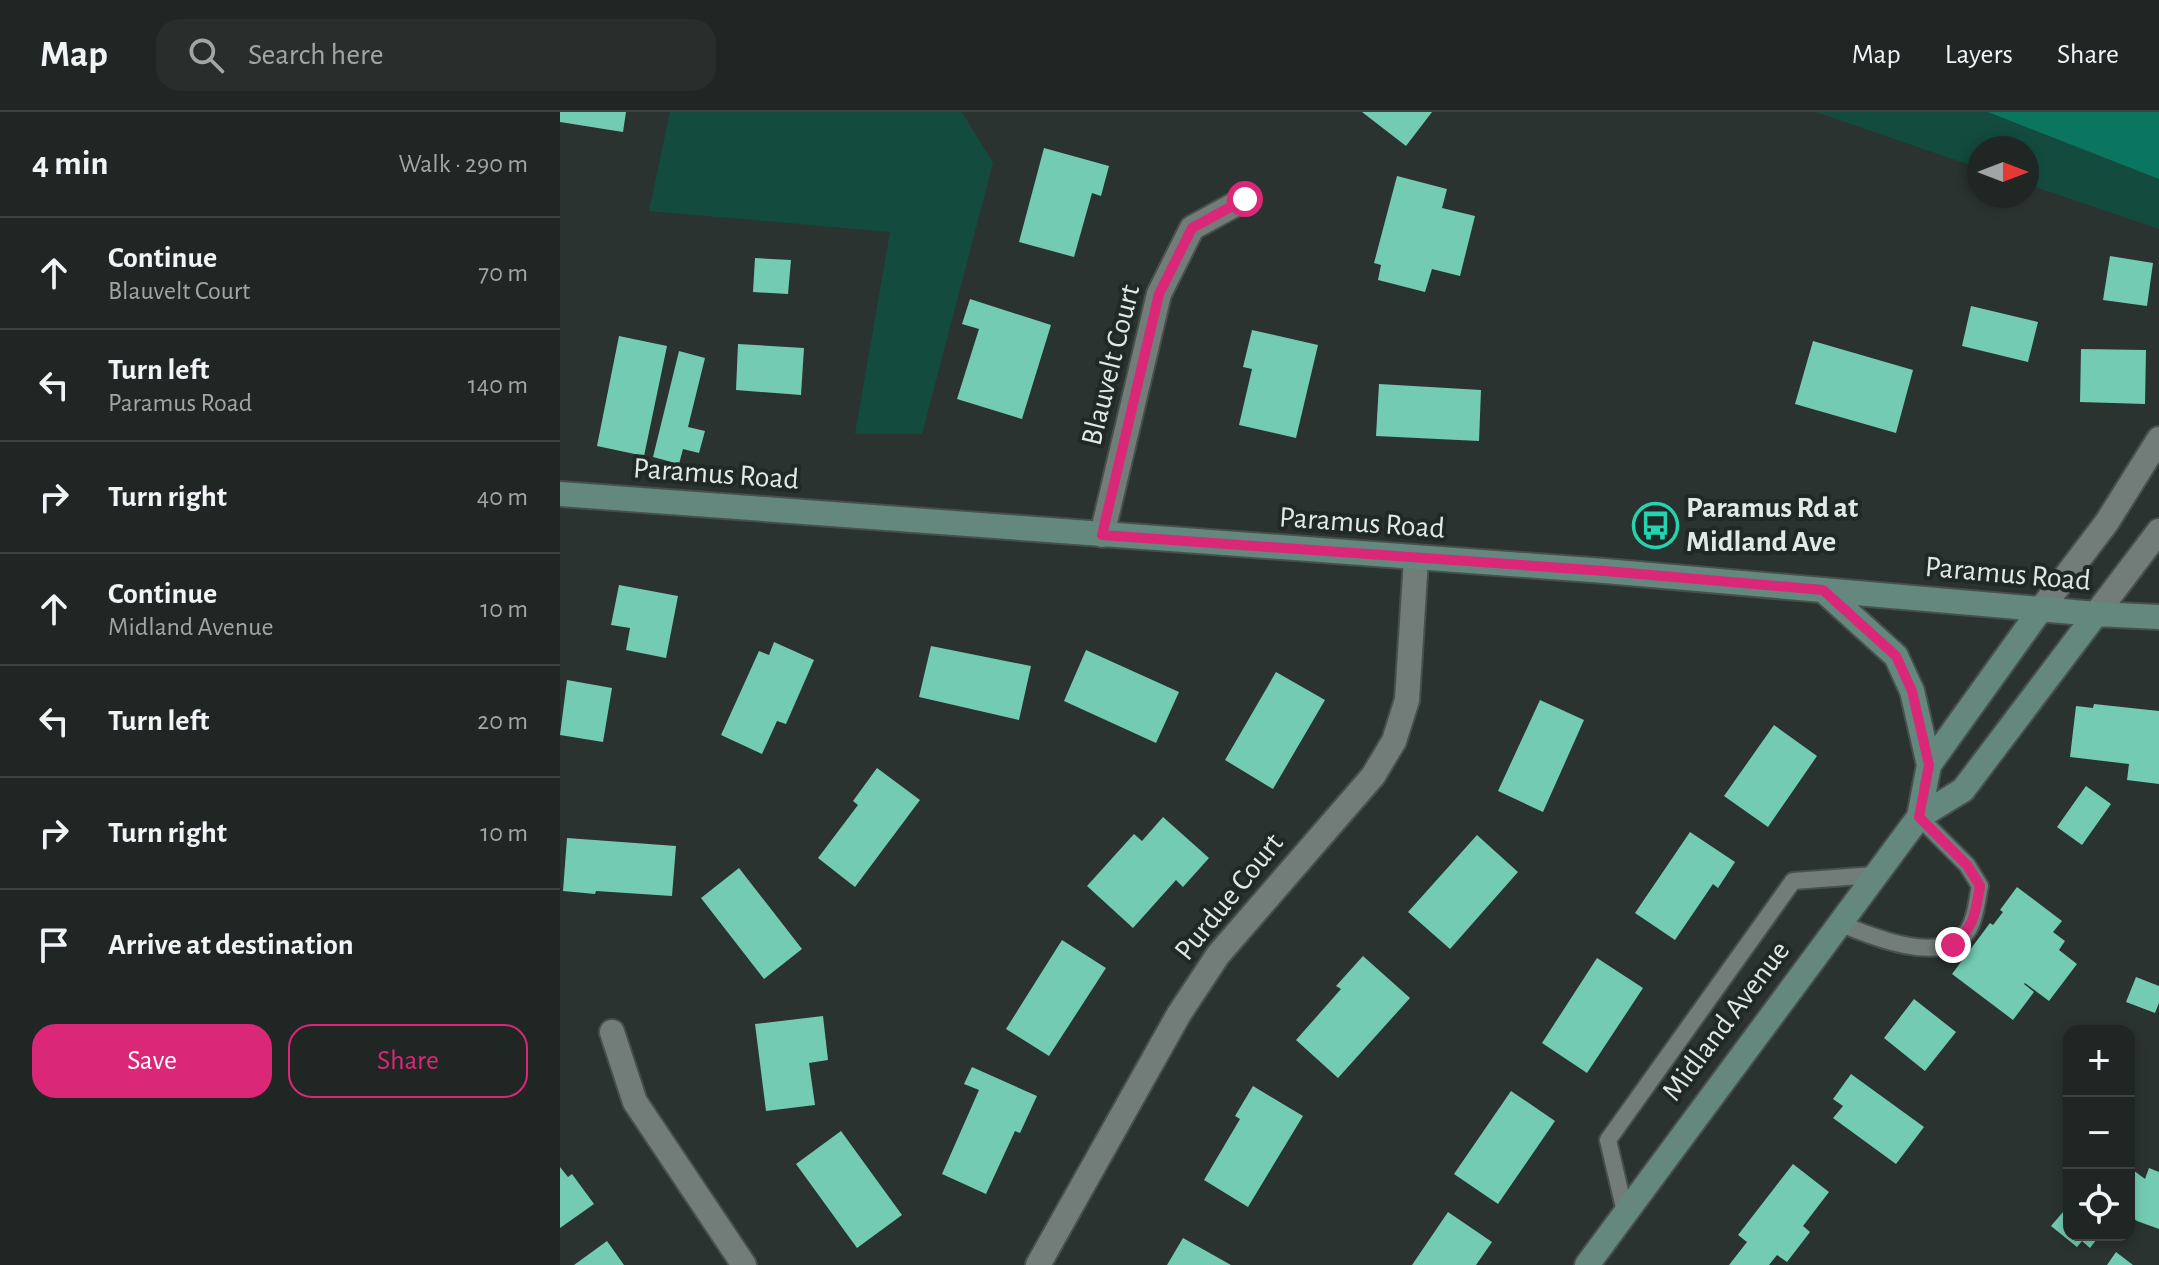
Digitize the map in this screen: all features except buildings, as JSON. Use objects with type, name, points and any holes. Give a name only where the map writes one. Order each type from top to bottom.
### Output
[{"type":"main road","name":"Paramus Road","points":[[560,494],[1605,571],[2159,617]]},
{"type":"main road","points":[[1823,590],[1896,656],[1912,691],[1929,765]]},
{"type":"main road","name":"Midland Avenue","points":[[1919,817],[1929,765],[2041,609]]},
{"type":"main road","name":"Midland Avenue","points":[[1587,1265],[1919,817],[1963,790],[2096,614]]},
{"type":"street","name":"Blauvelt Court","points":[[1102,535],[1159,294],[1192,228],[1245,199]]},
{"type":"street","points":[[2041,609],[2107,522],[2159,439]]},
{"type":"street","points":[[2096,614],[2159,531]]},
{"type":"street","name":"Purdue Court","points":[[1038,1265],[1179,1014],[1218,955],[1373,776],[1394,741],[1407,700],[1416,559]]},
{"type":"street","points":[[612,1032],[635,1102],[744,1265]]},
{"type":"lane","points":[[1839,923],[1890,944],[1922,947],[1953,945],[1968,931],[1980,886],[1967,865],[1919,817]]},
{"type":"lane","points":[[1625,1212],[1608,1140],[1793,881],[1875,875]]},
{"type":"shaded area","points":[[670,112],[962,112],[993,163],[922,434],[855,434],[890,232],[649,211]]},
{"type":"shaded area","points":[[1816,112],[2159,112],[2159,229],[2039,188],[2039,136],[1967,136],[1967,164]]},
{"type":"shaded area","points":[[1988,112],[2159,112],[2159,179]]},
{"type":"place","name":"Paramus Rd at Midland Ave","points":[[1655,525]]},
{"type":"route","points":[[1245,199],[1192,228],[1159,294],[1102,535],[1823,590],[1896,656],[1912,691],[1929,765],[1919,817],[1967,865],[1980,886],[1968,931],[1953,945]]}]
